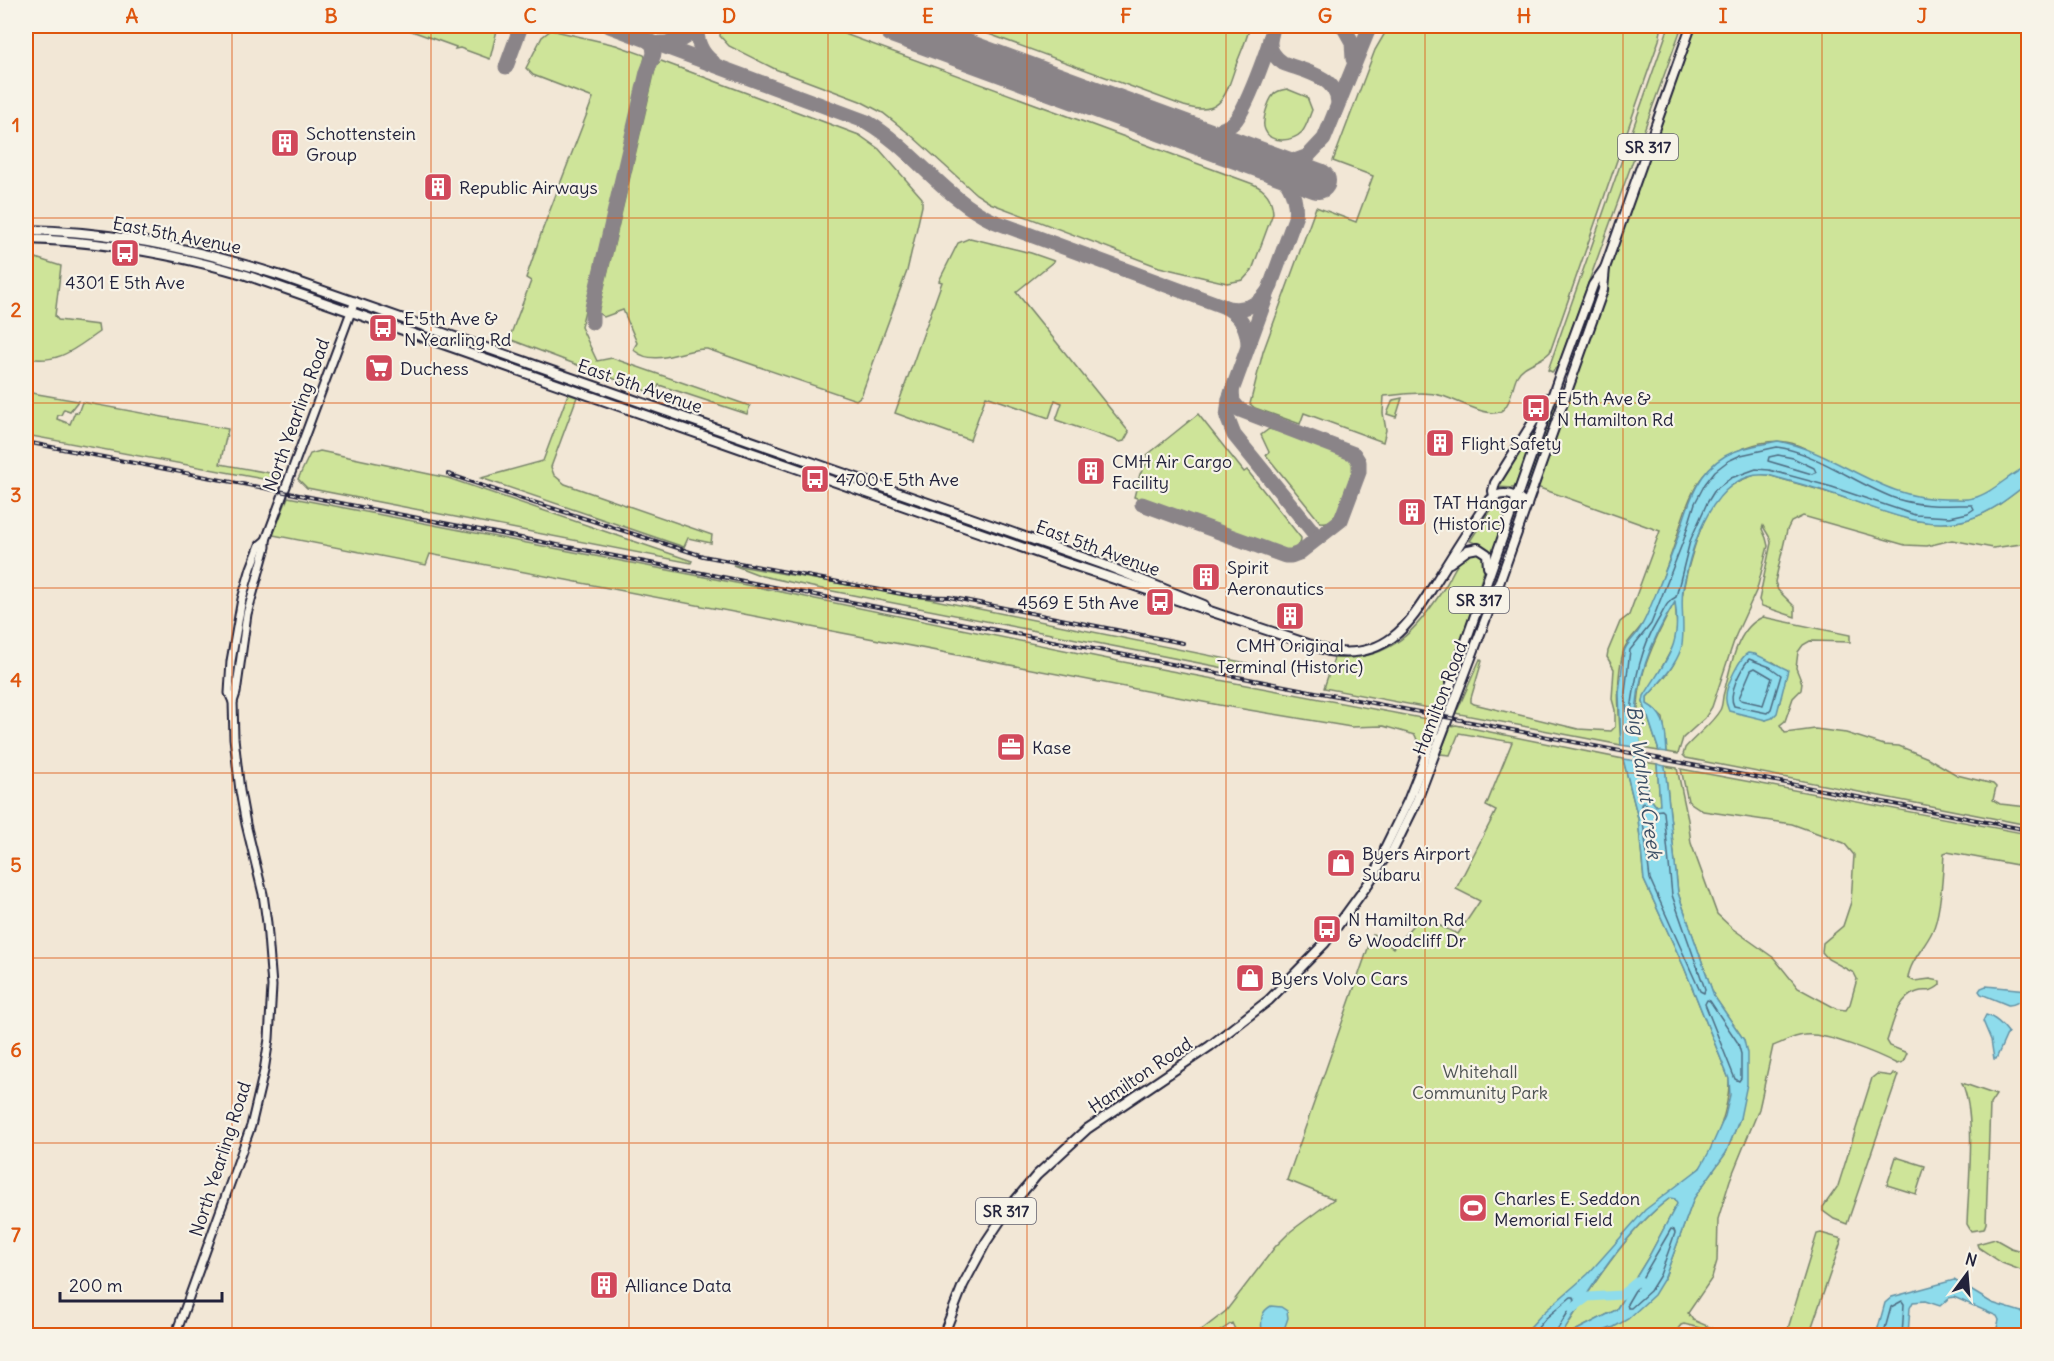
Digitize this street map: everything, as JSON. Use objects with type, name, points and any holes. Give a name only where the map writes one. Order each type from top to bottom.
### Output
[{"type":"main road","name":"Hamilton Road","points":[[943,1335],[963,1285],[986,1242],[1008,1209],[1037,1174],[1087,1130],[1210,1046],[1269,1000],[1325,943],[1383,860],[1392,852],[1416,802],[1527,505],[1602,290],[1605,268],[1691,26]]},
{"type":"main road","name":"East 5th Avenue","points":[[26,230],[107,236],[193,250],[259,268],[1120,571],[1197,602],[1232,619]]},
{"type":"main road","name":"East 5th Avenue","points":[[26,239],[96,244],[187,259],[246,275],[966,528],[1329,651],[1347,653],[1364,651],[1388,641],[1403,630],[1494,496],[1496,483],[1557,384]]},
{"type":"main road","name":"Hamilton Road","points":[[1383,860],[1385,848],[1408,801],[1423,763],[1593,285],[1605,268]]},
{"type":"main road","name":"North Yearling Road","points":[[175,1335],[251,1126],[269,1039],[272,997],[270,944],[263,894],[246,824],[236,767],[233,702],[229,693],[237,625],[251,568],[261,545],[266,540],[355,301]]},
{"type":"main road","points":[[1494,496],[1504,494],[1516,497],[1527,505]]},
{"type":"main road","points":[[1447,566],[1468,550],[1474,547],[1481,549],[1487,554],[1489,562],[1485,584]]},
{"type":"green space","points":[[398,26],[498,26],[490,59],[460,48],[455,49],[456,47]]},
{"type":"green space","points":[[721,26],[823,26],[1253,184],[1268,195],[1273,213],[1252,270],[1243,280],[1227,283],[1159,267],[990,203],[976,194],[883,113],[860,101],[775,69],[729,46],[720,36]]},
{"type":"green space","points":[[967,26],[1250,26],[1225,94],[1215,106],[1197,109]]},
{"type":"green space","points":[[1389,26],[1662,26],[1550,352],[1520,372],[1515,380],[1509,401],[1499,412],[1487,412],[1435,394],[1384,396],[1383,413],[1386,430],[1383,442],[1304,413],[1300,424],[1255,408],[1250,404],[1263,352],[1316,207],[1356,222],[1373,176],[1333,161],[1375,50]]},
{"type":"green space","points":[[1669,26],[1682,26],[1558,366],[1552,372],[1548,370]]},
{"type":"green space","points":[[1691,26],[2028,26],[2028,467],[2002,486],[1974,500],[1939,503],[1897,497],[1876,491],[1807,449],[1785,442],[1757,444],[1730,454],[1718,462],[1694,489],[1648,613],[1643,624],[1624,649],[1619,684],[1621,745],[1324,688],[1334,658],[1354,658],[1372,654],[1401,640],[1425,616],[1461,560],[1475,552],[1482,555],[1485,568],[1438,705],[1458,709],[1480,659],[1482,661],[1471,698],[1474,704],[1578,729],[1611,731],[1615,727],[1615,710],[1612,699],[1614,669],[1607,657],[1608,651],[1620,622],[1629,615],[1660,531],[1534,486],[1602,290],[1605,268]]},
{"type":"green space","points":[[551,30],[616,45],[645,57],[581,327],[597,361],[612,358],[750,406],[747,414],[659,385],[654,394],[509,339],[531,281],[526,278],[542,231],[593,98],[533,75],[526,68],[542,37]]},
{"type":"green space","points":[[661,61],[859,135],[879,149],[922,198],[907,271],[861,396],[856,400],[707,349],[661,358],[643,356],[635,351],[637,343],[623,310],[604,317],[598,313],[656,65]]},
{"type":"green space","points":[[1287,89],[1307,97],[1312,110],[1302,132],[1293,138],[1277,140],[1268,135],[1265,130],[1267,106],[1274,94]]},
{"type":"green space","points":[[970,238],[1054,261],[1016,292],[1129,432],[1124,441],[1120,442],[1056,420],[1062,403],[1055,400],[1049,418],[986,396],[970,440],[895,413],[942,282],[939,281],[958,243]]},
{"type":"green space","points":[[26,255],[61,266],[55,316],[58,320],[98,325],[99,332],[73,350],[57,357],[26,358]]},
{"type":"green space","points":[[26,392],[78,401],[70,411],[64,409],[61,415],[58,415],[57,419],[70,424],[82,402],[228,429],[220,464],[281,475],[279,482],[26,435]]},
{"type":"green space","points":[[568,394],[577,397],[551,467],[554,475],[565,484],[712,535],[711,543],[688,538],[684,547],[481,478],[543,461]]},
{"type":"green space","points":[[1556,396],[1559,400],[1529,486],[1525,489],[1523,488]]},
{"type":"green space","points":[[1402,398],[1396,417],[1387,414],[1393,400]]},
{"type":"green space","points":[[1198,414],[1244,472],[1247,470],[1301,538],[1300,545],[1296,549],[1283,551],[1134,497],[1140,474],[1147,463],[1147,455]]},
{"type":"green space","points":[[1537,423],[1539,424],[1517,486],[1497,487]]},
{"type":"green space","points":[[1269,429],[1295,436],[1353,460],[1355,466],[1345,496],[1338,512],[1330,521],[1320,522],[1266,455],[1269,452],[1261,435]]},
{"type":"green space","points":[[320,451],[448,478],[692,561],[691,563],[307,488],[298,479],[310,454]]},
{"type":"green space","points":[[1758,474],[1830,493],[1898,516],[1934,523],[1977,516],[2000,504],[2028,483],[2028,543],[1993,548],[1952,540],[1927,546],[1905,545],[1803,516],[1791,522],[1787,530],[1775,582],[1778,590],[1795,607],[1795,617],[1762,606],[1759,600],[1771,543],[1763,526],[1768,546],[1757,589],[1736,635],[1712,707],[1705,718],[1683,738],[1678,754],[1667,752],[1663,718],[1647,704],[1647,697],[1670,671],[1678,654],[1682,598],[1694,548],[1706,516],[1721,493],[1734,484]]},
{"type":"green space","points":[[288,497],[762,588],[1118,661],[1432,720],[1423,746],[1420,747],[1415,735],[1383,726],[1351,727],[1219,705],[430,554],[426,565],[273,535]]},
{"type":"green space","points":[[1505,502],[1510,507],[1492,556],[1485,547],[1470,541],[1490,510]]},
{"type":"green space","points":[[733,565],[935,600],[1247,663],[1245,672],[817,588],[762,576]]},
{"type":"green space","points":[[1675,601],[1676,641],[1643,702],[1659,751],[1641,748],[1638,726],[1640,688],[1649,654]]},
{"type":"green space","points":[[1763,617],[1850,635],[1850,642],[1810,641],[1798,652],[1796,668],[1802,683],[1801,690],[1793,698],[1785,721],[1780,725],[1785,733],[1815,729],[1846,733],[1884,745],[1899,746],[1928,758],[1957,775],[1993,784],[1996,787],[1993,800],[2000,804],[2028,807],[2028,825],[1686,758],[1683,755],[1685,748],[1713,720],[1722,706],[1723,694],[1736,649],[1746,630]],"holes":[[[1773,662],[1784,669],[1779,705],[1772,717],[1766,720]]]},
{"type":"green space","name":"Whitehall Community Park","points":[[1456,725],[1623,759],[1638,818],[1644,880],[1684,967],[1729,1079],[1727,1101],[1716,1139],[1705,1161],[1696,1172],[1675,1189],[1601,1263],[1523,1335],[1238,1336],[1232,1323],[1214,1335],[1194,1336],[1226,1311],[1275,1247],[1291,1231],[1334,1199],[1287,1180],[1373,934],[1393,948],[1420,917],[1458,934],[1480,901],[1456,889],[1496,811],[1486,806],[1512,742],[1459,733],[1450,755],[1440,754],[1451,726]]},
{"type":"green space","points":[[1643,762],[1657,764],[1660,804],[1656,806],[1650,798]]},
{"type":"green space","points":[[1665,766],[1677,768],[1691,843],[1717,914],[1733,929],[1774,958],[1798,988],[1837,1009],[1846,1010],[1850,1004],[1857,979],[1854,973],[1828,959],[1822,952],[1823,943],[1843,926],[1851,902],[1854,855],[1844,843],[1792,824],[1703,811],[1688,801],[1681,769],[2028,834],[2028,867],[1944,853],[1938,915],[1908,978],[1914,981],[1930,979],[1940,981],[1940,985],[1930,991],[1910,995],[1897,1012],[1887,1041],[1890,1046],[1907,1053],[1903,1062],[1897,1064],[1851,1045],[1813,1035],[1796,1037],[1773,1046],[1759,1109],[1730,1180],[1718,1219],[1717,1261],[1712,1278],[1688,1313],[1693,1320],[1728,1335],[1684,1324],[1673,1335],[1592,1336],[1614,1327],[1665,1277],[1694,1198],[1726,1153],[1740,1118],[1744,1040],[1714,996],[1678,893]]},
{"type":"green space","points":[[1893,1073],[1898,1075],[1847,1224],[1834,1219],[1823,1211],[1823,1207],[1838,1186],[1872,1078],[1877,1074],[1891,1076]]},
{"type":"green space","points":[[1962,1083],[1996,1095],[1990,1104],[1986,1223],[1984,1229],[1971,1231],[1967,1224],[1970,1171],[1969,1114]]},
{"type":"green space","points":[[1896,1157],[1925,1166],[1916,1194],[1887,1185]]},
{"type":"green space","points":[[1670,1198],[1675,1199],[1677,1204],[1616,1310],[1561,1336],[1596,1281],[1624,1244],[1654,1211]]},
{"type":"green space","points":[[1817,1234],[1842,1239],[1809,1335],[1786,1335]]},
{"type":"green space","points":[[1995,1239],[2011,1248],[2028,1253],[2028,1273],[2002,1263],[1978,1247],[1977,1244]]},
{"type":"water","points":[[1778,441],[1821,455],[1881,485],[1925,498],[1962,499],[1980,496],[2028,466],[2028,483],[2000,504],[1977,516],[1934,523],[1916,521],[1881,511],[1822,490],[1768,475],[1749,477],[1733,485],[1719,498],[1708,514],[1692,553],[1683,589],[1681,649],[1671,668],[1647,697],[1647,704],[1654,708],[1662,718],[1667,752],[1659,751],[1643,702],[1644,696],[1665,662],[1674,642],[1677,617],[1675,602],[1647,658],[1639,689],[1636,720],[1641,748],[1621,745],[1619,693],[1624,652],[1647,616],[1694,492],[1706,472],[1725,456],[1744,448]]},
{"type":"water","points":[[1748,653],[1755,654],[1788,670],[1777,713],[1766,720],[1729,711],[1726,704],[1731,679],[1741,660]]},
{"type":"water","points":[[1623,759],[1643,762],[1650,798],[1656,806],[1660,804],[1657,764],[1665,766],[1678,893],[1714,996],[1744,1040],[1747,1053],[1747,1084],[1740,1118],[1726,1153],[1694,1198],[1665,1277],[1654,1295],[1628,1319],[1614,1327],[1592,1335],[1567,1335],[1616,1310],[1677,1204],[1675,1199],[1670,1198],[1654,1211],[1624,1243],[1596,1280],[1561,1335],[1523,1335],[1542,1314],[1588,1274],[1645,1210],[1700,1168],[1725,1116],[1730,1095],[1729,1079],[1684,967],[1644,880],[1638,818]]},
{"type":"water","points":[[1986,986],[2028,990],[2028,1000],[2008,1005],[1981,994],[1979,991]]},
{"type":"water","points":[[1986,1015],[2008,1032],[1996,1059],[1994,1059],[1991,1040],[1983,1021]]},
{"type":"water","points":[[1954,1280],[1992,1303],[2028,1314],[2028,1335],[2007,1335],[1997,1328],[1999,1320],[1997,1316],[1954,1297],[1949,1298],[1940,1306],[1925,1301],[1913,1302],[1910,1308],[1908,1335],[1876,1335],[1885,1303],[1892,1297]]},
{"type":"water","points":[[1271,1306],[1281,1307],[1287,1311],[1288,1318],[1282,1335],[1262,1335],[1262,1315]]},
{"type":"waterway","name":"Big Walnut Creek","points":[[1635,735],[1641,772]]},
{"type":"waterway","name":"Big Walnut Creek","points":[[1572,1309],[1588,1297],[1621,1295],[1639,1280]]},
{"type":"taxiway","points":[[506,67],[521,26]]},
{"type":"taxiway","points":[[609,26],[867,122],[884,133],[959,200],[993,221],[1228,308],[1235,309],[1253,305],[1271,286]]},
{"type":"taxiway","points":[[660,43],[681,39],[696,26]]},
{"type":"taxiway","points":[[697,26],[700,46],[713,62]]},
{"type":"taxiway","points":[[1188,133],[1216,131],[1232,124],[1237,118],[1257,78],[1273,26]]},
{"type":"taxiway","points":[[1343,26],[1352,42],[1353,59]]},
{"type":"taxiway","points":[[1272,164],[1289,163],[1308,156],[1324,139],[1370,26]]},
{"type":"taxiway","points":[[592,322],[592,308],[647,72],[654,54],[653,45],[646,39]]},
{"type":"taxiway","points":[[1270,39],[1271,50],[1277,58],[1283,63],[1318,76],[1332,86],[1338,103]]},
{"type":"taxiway","points":[[1272,164],[1291,188],[1295,202],[1295,218],[1229,399],[1227,417],[1234,435],[1318,538]]},
{"type":"taxiway","points":[[1225,307],[1242,323],[1247,333],[1248,346]]},
{"type":"taxiway","points":[[1142,504],[1285,556],[1299,553],[1341,520],[1359,472],[1359,462],[1354,454],[1240,410],[1233,402],[1232,390]]},
{"type":"runway","points":[[896,26],[1318,181]]},
{"type":"railway","points":[[26,442],[2028,830]]},
{"type":"railway","points":[[448,474],[537,504]]},
{"type":"railway","points":[[530,501],[703,556],[912,596],[949,597],[1183,643]]},
{"type":"place","name":"Schottenstein Group","points":[[285,143]]},
{"type":"place","name":"Republic Airways","points":[[438,187]]},
{"type":"place","name":"4301 E 5th Ave","points":[[125,253]]},
{"type":"place","name":"E 5th Ave & N Yearling Rd","points":[[383,328]]},
{"type":"place","name":"Duchess","points":[[379,368]]},
{"type":"place","name":"E 5th Ave & N Hamilton Rd","points":[[1536,408]]},
{"type":"place","name":"Flight Safety","points":[[1440,443]]},
{"type":"place","name":"CMH Air Cargo Facility","points":[[1091,471]]},
{"type":"place","name":"4700 E 5th Ave","points":[[815,479]]},
{"type":"place","name":"TAT Hangar (Historic)","points":[[1412,512]]},
{"type":"place","name":"Spirit Aeronautics","points":[[1206,577]]},
{"type":"place","name":"4569 E 5th Ave","points":[[1160,602]]},
{"type":"place","name":"CMH Original Terminal (Historic)","points":[[1290,616]]},
{"type":"place","name":"Kase","points":[[1011,747]]},
{"type":"place","name":"Byers Airport Subaru","points":[[1341,863]]},
{"type":"place","name":"N Hamilton Rd & Woodcliff Dr","points":[[1327,929]]},
{"type":"place","name":"Byers Volvo Cars","points":[[1250,978]]},
{"type":"place","name":"Charles E. Seddon Memorial Field","points":[[1473,1208]]},
{"type":"place","name":"Alliance Data","points":[[604,1285]]}]
